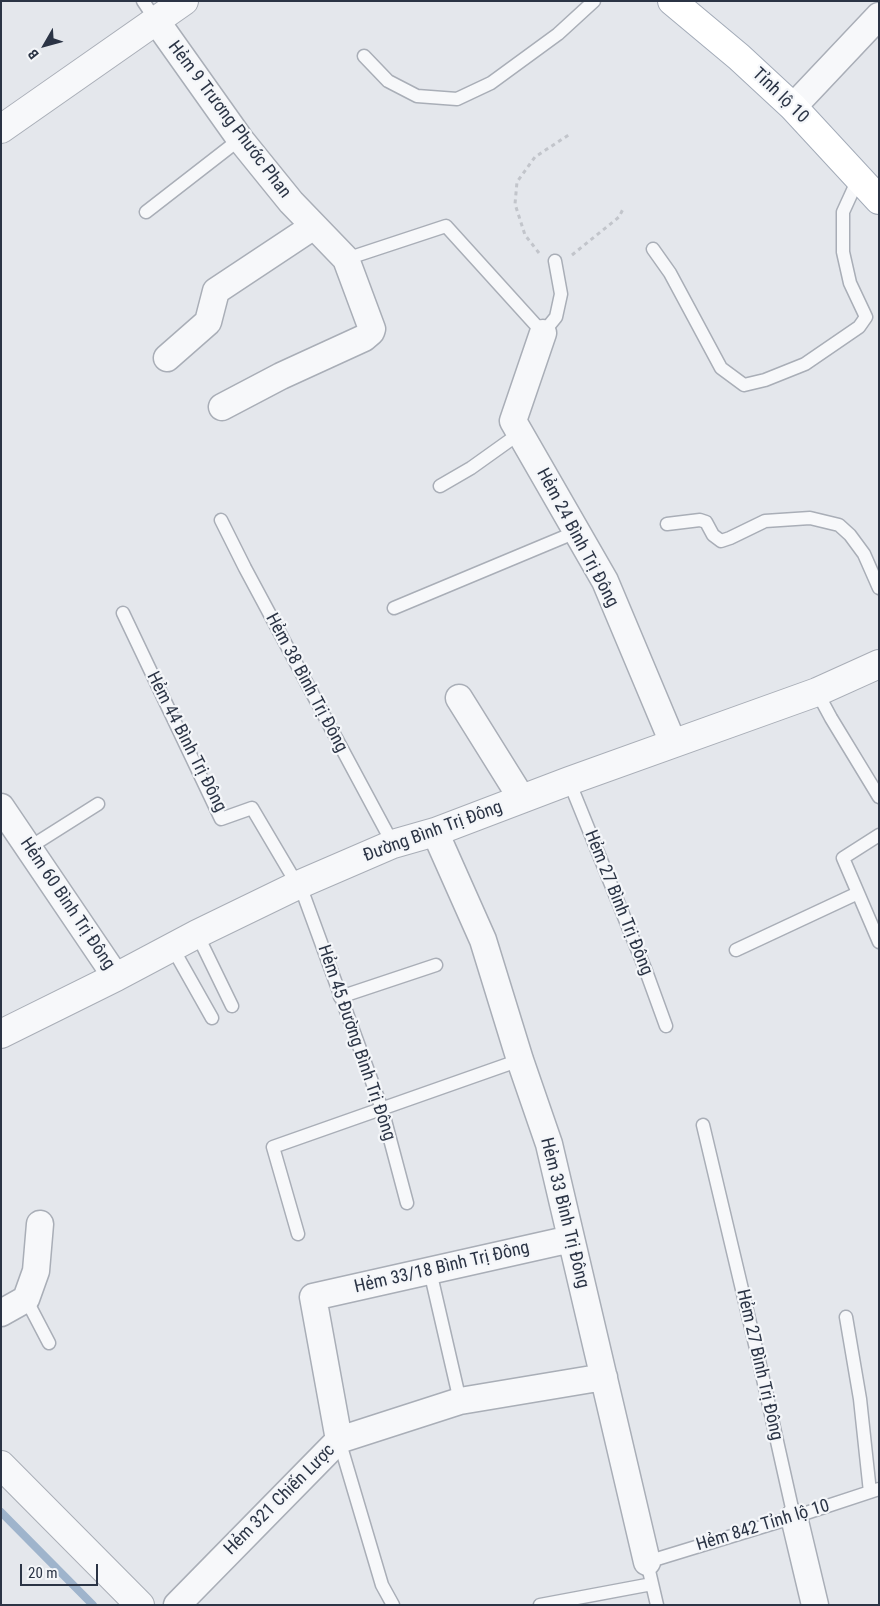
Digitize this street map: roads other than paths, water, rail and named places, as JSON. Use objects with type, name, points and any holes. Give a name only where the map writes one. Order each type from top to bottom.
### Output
[{"type":"main road","name":"Tỉnh lộ 10","points":[[677,3],[793,107],[859,176],[879,200]]},
{"type":"street","points":[[1,129],[150,11],[184,1]]},
{"type":"street","name":"Hẻm 9 Trương Phước Phan","points":[[150,11],[240,139],[291,202],[346,259]]},
{"type":"street","points":[[793,107],[879,16]]},
{"type":"street","points":[[167,358],[208,322],[216,291],[314,226]]},
{"type":"street","points":[[222,407],[281,376],[364,338],[371,332],[370,322],[346,259]]},
{"type":"street","name":"Hẻm 24 Bình Trị Đông","points":[[543,333],[513,421],[605,582],[673,743]]},
{"type":"street","name":"Đường Bình Trị Đông","points":[[1,1034],[298,885],[393,844],[435,832],[569,781],[817,692],[879,664]]},
{"type":"street","points":[[459,698],[522,799]]},
{"type":"street","name":"Hẻm 60 Bình Trị Đông","points":[[1,807],[30,847],[116,977]]},
{"type":"street","name":"Hẻm 33 Bình Trị Đông","points":[[435,832],[482,940],[549,1144],[650,1573]]},
{"type":"street","points":[[1,1313],[26,1299],[36,1271],[40,1224]]},
{"type":"street","name":"Hẻm 33/18 Bình Trị Đông","points":[[339,1440],[313,1297],[571,1239]]},
{"type":"street","name":"Hẻm 321 Chiến Lược","points":[[176,1605],[339,1440],[460,1401],[604,1377]]},
{"type":"street","points":[[1,1465],[140,1605]]},
{"type":"street","name":"Hẻm 27 Bình Trị Đông","points":[[794,1517],[815,1605]]},
{"type":"lane","points":[[364,56],[388,81],[417,96],[457,99],[490,83],[558,34],[594,1]]},
{"type":"lane","points":[[146,212],[240,139]]},
{"type":"lane","points":[[653,249],[670,273],[721,368],[744,384],[765,380],[805,364],[859,327],[866,317],[850,283],[842,252],[843,212],[859,176]]},
{"type":"lane","points":[[346,259],[446,226],[543,333],[556,317],[561,294],[555,261]]},
{"type":"lane","points":[[440,486],[471,468],[520,433]]},
{"type":"lane","points":[[667,524],[700,520],[706,522],[713,535],[720,541],[765,521],[810,518],[839,525],[850,535],[864,554],[879,588]]},
{"type":"lane","name":"Hẻm 38 Bình Trị Đông","points":[[221,520],[244,568],[393,844]]},
{"type":"lane","points":[[394,608],[576,532]]},
{"type":"lane","name":"Hẻm 44 Bình Trị Đông","points":[[123,612],[220,818],[252,808],[298,885]]},
{"type":"lane","points":[[817,692],[879,797]]},
{"type":"lane","name":"Hẻm 27 Bình Trị Đông","points":[[569,781],[646,971],[666,1026]]},
{"type":"lane","points":[[30,847],[98,804]]},
{"type":"lane","points":[[879,834],[843,858],[879,942]]},
{"type":"lane","name":"Hẻm 45 Đường Bình Trị Đông","points":[[298,885],[382,1110],[407,1203]]},
{"type":"lane","points":[[736,950],[858,893]]},
{"type":"lane","points":[[197,934],[232,1006]]},
{"type":"lane","points":[[172,947],[212,1018]]},
{"type":"lane","points":[[340,997],[436,965]]},
{"type":"lane","points":[[298,1234],[274,1147],[520,1060]]},
{"type":"lane","name":"Hẻm 27 Bình Trị Đông","points":[[702,1125],[759,1361],[794,1517]]},
{"type":"lane","points":[[430,1271],[460,1401]]},
{"type":"lane","points":[[26,1299],[49,1343]]},
{"type":"lane","points":[[846,1317],[874,1490]]},
{"type":"lane","points":[[339,1440],[382,1585],[393,1605]]},
{"type":"lane","name":"Hẻm 842 Tỉnh lộ 10","points":[[540,1605],[650,1573],[794,1517],[874,1490]]},
{"type":"lane","name":"Hẻm 33 Bình Trị Đông","points":[[650,1573],[657,1605]]},
{"type":"waterway","points":[[1,1512],[93,1605]]}]
